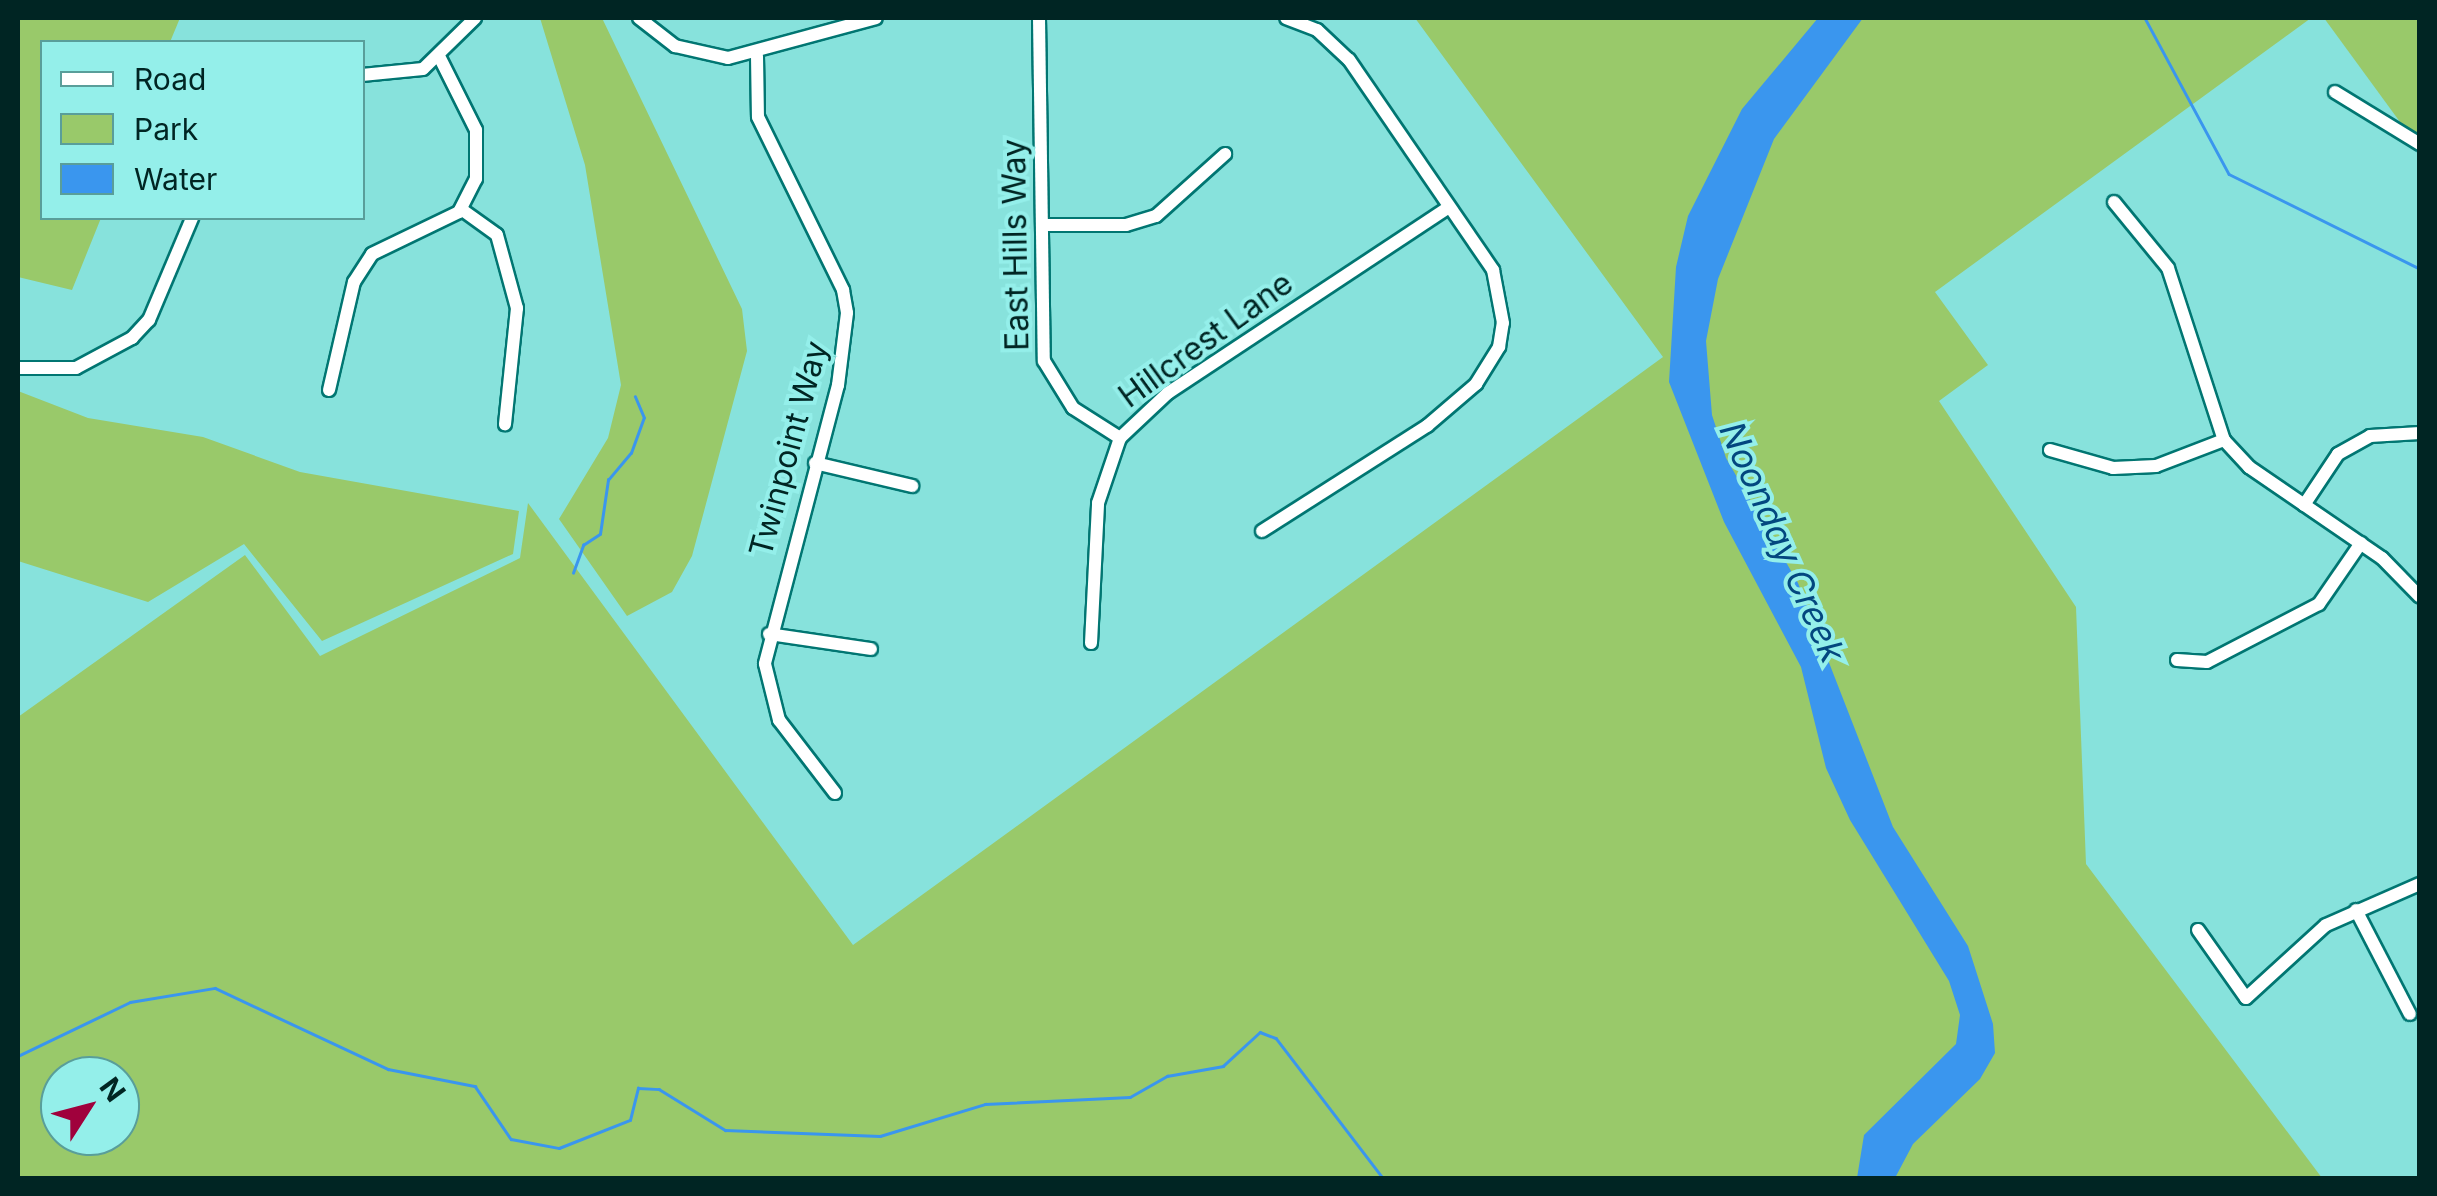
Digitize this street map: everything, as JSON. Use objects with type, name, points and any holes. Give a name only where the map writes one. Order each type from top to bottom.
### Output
[{"type":"street","points":[[365,75],[406,76],[440,58],[475,18]]},
{"type":"street","points":[[639,18],[675,46],[757,56],[876,18]]},
{"type":"street","name":"East Hills Way","points":[[1038,18],[1044,361],[1073,408],[1120,438]]},
{"type":"street","points":[[1262,531],[1427,426],[1490,366],[1502,323],[1500,289],[1349,60],[1317,30],[1286,18]]},
{"type":"street","name":"Twinpoint Way","points":[[757,56],[758,117],[843,290],[846,313],[842,368],[769,634],[772,706],[835,793]]},
{"type":"street","points":[[329,390],[354,282],[372,254],[461,209],[480,149],[440,58]]},
{"type":"street","points":[[2336,92],[2420,144]]},
{"type":"street","points":[[1042,225],[1126,226],[1156,216],[1225,154]]},
{"type":"street","points":[[2114,202],[2168,268],[2224,440],[2304,505],[2360,544],[2420,597]]},
{"type":"street","name":"Hillcrest Lane","points":[[1090,642],[1098,503],[1120,438],[1168,393],[1449,207]]},
{"type":"street","points":[[461,209],[497,235],[518,308],[505,424]]},
{"type":"street","points":[[18,368],[76,368],[132,338],[148,320],[191,220]]},
{"type":"street","points":[[2304,505],[2338,454],[2370,436],[2420,432]]},
{"type":"street","points":[[2050,450],[2113,468],[2156,466],[2224,440]]},
{"type":"street","points":[[815,464],[912,486]]},
{"type":"street","points":[[2176,660],[2207,662],[2320,604],[2360,544]]},
{"type":"street","points":[[769,634],[871,649]]},
{"type":"street","points":[[2198,930],[2246,998],[2326,925],[2420,884]]},
{"type":"street","points":[[2356,910],[2410,1014]]},
{"type":"green space","points":[[18,18],[180,18],[171,40],[40,40],[40,220],[100,220],[72,290],[18,277]]},
{"type":"green space","points":[[540,18],[602,18],[742,309],[747,351],[692,556],[672,592],[627,616],[559,519],[608,438],[621,385],[585,165]]},
{"type":"green space","points":[[1415,18],[2311,18],[1935,292],[1988,365],[1939,401],[2076,607],[2086,864],[2322,1178],[18,1178],[18,717],[245,555],[320,656],[520,558],[528,503],[853,945],[1663,357]]},
{"type":"green space","points":[[2324,18],[2419,18],[2419,148]]},
{"type":"green space","points":[[18,391],[88,418],[203,437],[300,472],[519,511],[513,554],[322,641],[244,544],[148,602],[18,561]]},
{"type":"water","points":[[1818,18],[1863,18],[1774,139],[1718,279],[1706,341],[1712,415],[1726,458],[1798,583],[1893,827],[1968,946],[1993,1024],[1995,1053],[1980,1079],[1913,1144],[1895,1178],[1857,1178],[1864,1135],[1956,1044],[1960,1015],[1949,981],[1850,820],[1826,768],[1801,667],[1724,522],[1669,382],[1676,267],[1688,216],[1742,109]]},
{"type":"waterway","points":[[2145,18],[2229,174],[2420,269]]},
{"type":"waterway","points":[[573,573],[583,545],[600,534],[608,480],[631,453],[644,418],[635,397]]},
{"type":"waterway","name":"Noonday Creek","points":[[18,1056],[130,1002],[215,988],[388,1069],[475,1086],[511,1139],[559,1148],[630,1120],[638,1088],[659,1089],[725,1130],[880,1136],[985,1104],[1130,1097],[1167,1076],[1223,1066],[1260,1032],[1276,1038],[1383,1178]]}]
